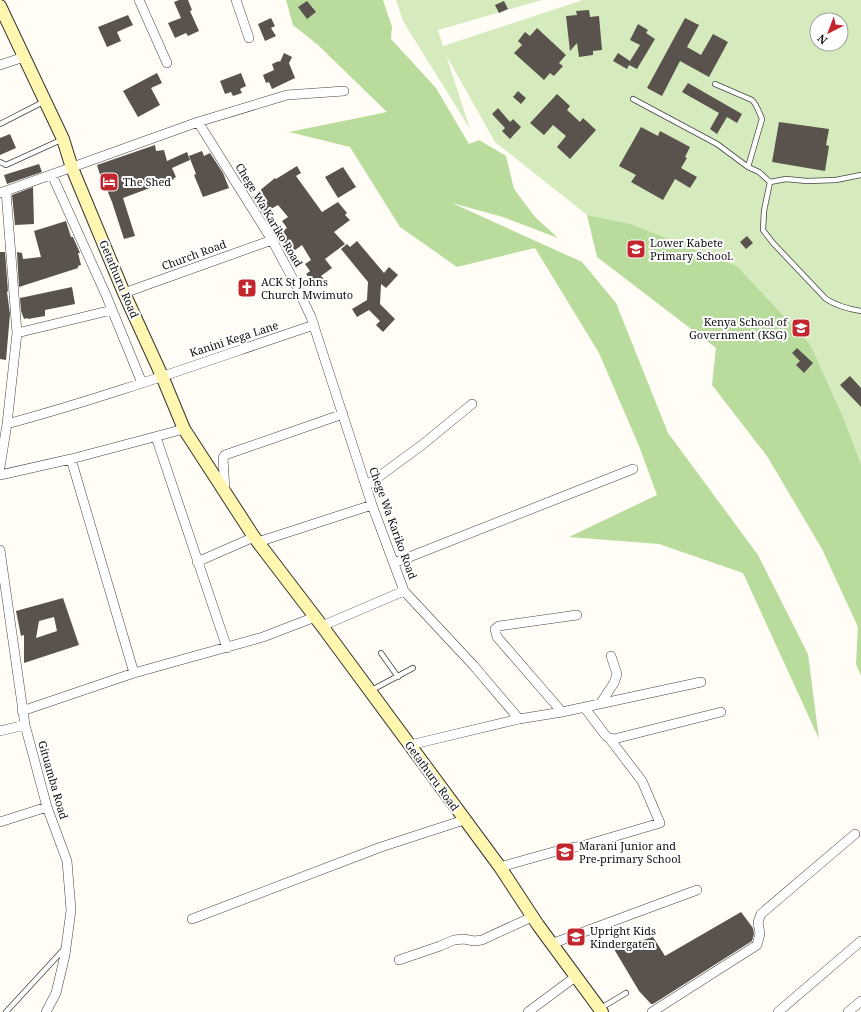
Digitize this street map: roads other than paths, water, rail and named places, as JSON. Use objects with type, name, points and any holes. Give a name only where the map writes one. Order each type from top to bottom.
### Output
[{"type":"main road","name":"Getathuru Road","points":[[0,6],[46,100],[63,139],[72,168],[124,294],[162,376],[184,429],[256,540],[318,621],[500,867],[532,917],[600,1010]]},
{"type":"street","points":[[139,0],[167,63]]},
{"type":"street","points":[[236,0],[249,38]]},
{"type":"street","points":[[1,62],[24,57]]},
{"type":"street","points":[[0,467],[7,424],[17,333],[3,192],[198,122],[287,96],[344,92]]},
{"type":"street","name":"Chege Wa Kariko Road","points":[[198,122],[272,240],[294,281],[314,325],[372,505],[404,591],[474,666],[519,719]]},
{"type":"street","points":[[52,175],[112,310],[142,384]]},
{"type":"street","name":"Church Road","points":[[124,294],[272,240]]},
{"type":"street","points":[[17,333],[112,310]]},
{"type":"street","name":"Kanini Kega Lane","points":[[7,424],[53,412],[142,384],[314,325]]},
{"type":"street","points":[[366,486],[422,445],[472,404]]},
{"type":"street","points":[[225,491],[223,458],[225,455],[343,414]]},
{"type":"street","points":[[0,475],[71,459],[184,429]]},
{"type":"street","points":[[156,437],[227,648]]},
{"type":"street","points":[[71,459],[134,673]]},
{"type":"street","points":[[394,563],[632,469]]},
{"type":"street","points":[[198,562],[256,540],[372,505]]},
{"type":"street","name":"Gituamba Road","points":[[0,550],[4,609],[25,725],[46,807],[67,861],[71,910],[65,955],[56,993],[46,1012]]},
{"type":"street","points":[[22,711],[134,673],[263,638],[318,621],[404,591]]},
{"type":"street","points":[[562,712],[497,637],[495,629],[499,626],[577,615]]},
{"type":"street","points":[[600,704],[614,683],[617,674],[611,656]]},
{"type":"street","points":[[410,745],[519,719],[584,708],[701,682]]},
{"type":"street","points":[[500,867],[564,848],[582,846],[660,823],[642,781],[584,708]]},
{"type":"street","points":[[609,738],[614,739],[721,712]]},
{"type":"street","points":[[0,731],[25,725]]},
{"type":"street","points":[[0,822],[46,807]]},
{"type":"street","points":[[192,919],[381,847],[464,820]]},
{"type":"street","points":[[652,1012],[757,945],[760,934],[758,922],[761,914],[855,834]]},
{"type":"street","points":[[551,944],[697,890]]},
{"type":"street","points":[[399,960],[454,940],[482,940],[532,917]]},
{"type":"street","points":[[778,1012],[861,941]]},
{"type":"street","points":[[528,1012],[575,977]]},
{"type":"street","points":[[848,1012],[861,1001]]},
{"type":"lane","points":[[715,84],[752,100],[756,104],[759,111],[762,119],[748,167]]},
{"type":"lane","points":[[633,99],[717,144],[748,167],[759,172],[770,182]]},
{"type":"lane","points":[[0,124],[46,100]]},
{"type":"lane","points":[[0,162],[6,165],[63,139]]},
{"type":"lane","points":[[770,182],[786,179],[807,181],[836,180],[861,175]]},
{"type":"lane","points":[[770,182],[764,211],[763,230],[773,243],[826,299],[836,305],[861,311]]},
{"type":"lane","points":[[381,653],[398,677]]},
{"type":"lane","points":[[370,691],[413,668]]},
{"type":"lane","points":[[6,1012],[65,948]]},
{"type":"lane","points":[[600,1010],[626,993]]},
{"type":"place","name":"The Shed","points":[[109,182]]},
{"type":"place","name":"Lower Kabete Primary School.","points":[[636,249]]},
{"type":"place","name":"ACK St Johns Church Mwimuto","points":[[247,288]]},
{"type":"place","name":"Kenya School of Government (KSG)","points":[[801,328]]},
{"type":"place","name":"Marani Junior and Pre-primary School","points":[[565,852]]},
{"type":"place","name":"Upright Kids Kindergaten","points":[[576,937]]}]
